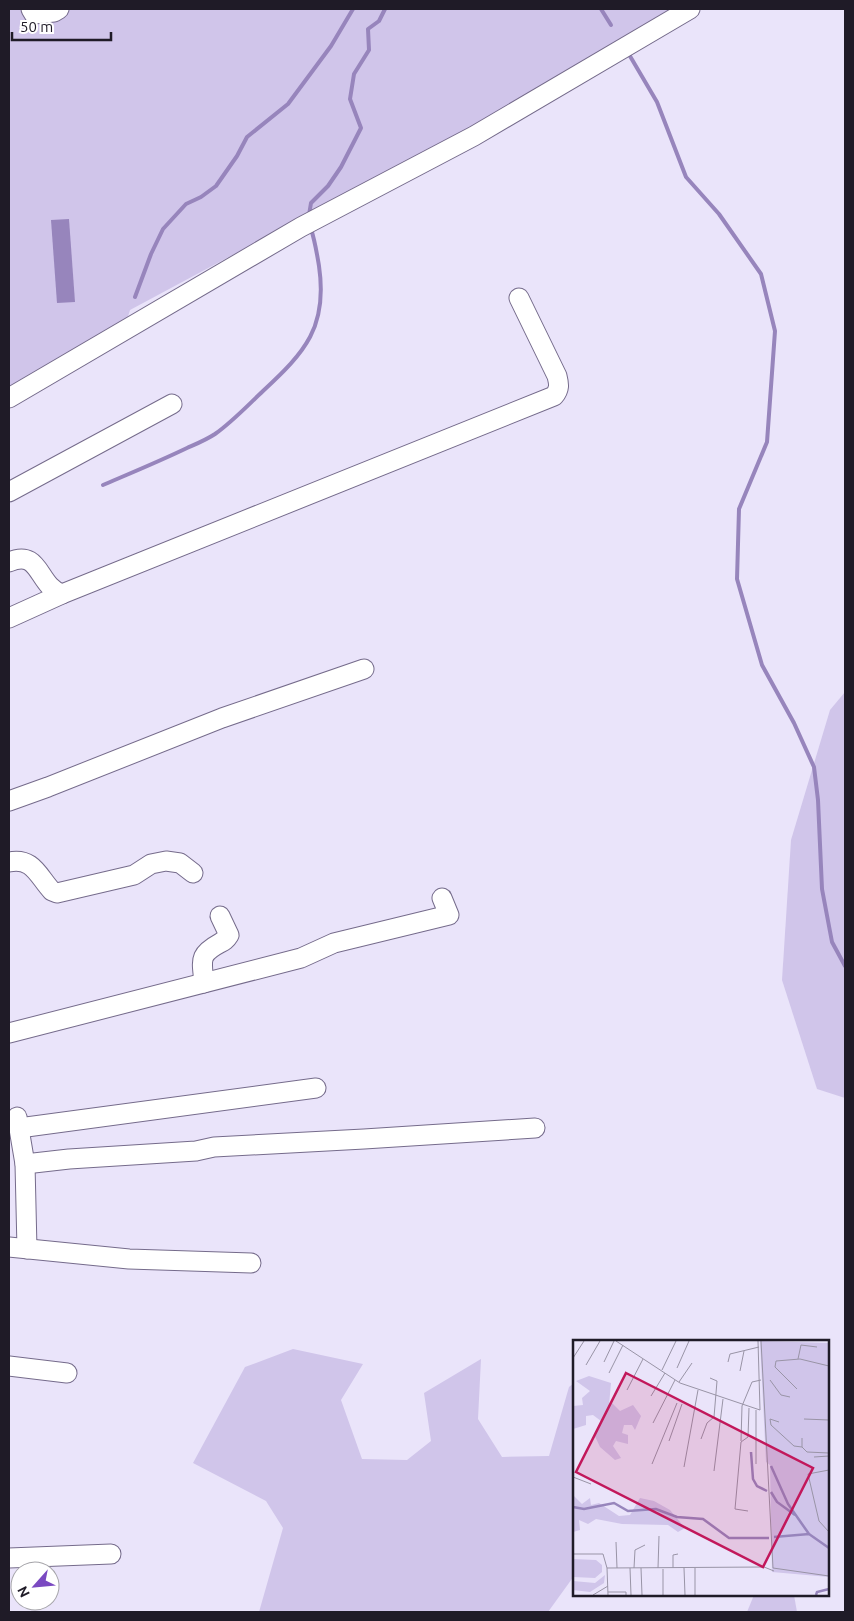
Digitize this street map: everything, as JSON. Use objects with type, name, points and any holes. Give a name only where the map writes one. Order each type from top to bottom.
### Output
[{"type":"street","points":[[31,9],[34,14],[54,12],[59,9]]},
{"type":"street","points":[[9,398],[301,227],[474,136],[690,9]]},
{"type":"street","points":[[9,618],[62,594],[554,396],[558,392],[557,376],[519,298]]},
{"type":"street","points":[[9,492],[172,404]]},
{"type":"street","points":[[9,562],[22,558],[33,563],[48,585],[54,591],[62,594]]},
{"type":"street","points":[[9,801],[222,718],[364,669]]},
{"type":"street","points":[[9,862],[18,860],[31,865],[52,891],[57,892],[134,875],[151,864],[166,861],[180,863],[193,873]]},
{"type":"street","points":[[9,1033],[301,958],[334,943],[449,915],[442,898]]},
{"type":"street","points":[[204,983],[202,961],[207,949],[226,939],[228,935],[220,916]]},
{"type":"street","points":[[251,1263],[129,1259],[18,1248],[25,1164],[18,1122],[316,1088]]},
{"type":"street","points":[[196,1151],[214,1147],[535,1128]]},
{"type":"street","points":[[25,1164],[69,1159],[196,1151],[221,1153],[421,1145]]},
{"type":"street","points":[[9,1366],[67,1373]]},
{"type":"street","points":[[9,1558],[112,1554]]},
{"type":"shaded area","points":[[9,9],[691,9],[130,310],[120,342],[9,406]]},
{"type":"shaded area","points":[[69,219],[75,302],[57,303],[51,220]]},
{"type":"shaded area","points":[[845,692],[845,1098],[817,1089],[782,980],[791,840],[830,710]]},
{"type":"shaded area","points":[[293,1349],[363,1364],[341,1400],[362,1459],[407,1460],[431,1441],[424,1393],[481,1359],[478,1419],[502,1457],[549,1456],[569,1387],[573,1384],[573,1577],[548,1612],[259,1612],[283,1528],[266,1501],[193,1463],[245,1367]]},
{"type":"shaded area","points":[[754,1596],[794,1596],[797,1612],[747,1612]]},
{"type":"waterway","points":[[135,297],[151,254],[163,229],[186,204],[201,197],[216,186],[237,156],[247,137],[288,104],[331,46],[353,9]]},
{"type":"waterway","points":[[309,215],[311,203],[328,186],[341,167],[361,128],[350,99],[354,74],[369,50],[368,29],[379,21],[385,9]]},
{"type":"waterway","points":[[601,9],[611,25]]},
{"type":"waterway","points":[[627,51],[657,102],[686,177],[719,214],[761,274],[775,331],[767,442],[739,509],[737,579],[762,665],[794,723],[814,767],[818,800],[822,889],[832,942],[845,966]]},
{"type":"waterway","points":[[103,485],[166,458],[215,434],[291,364],[310,337],[320,306],[319,266],[311,229]]}]
